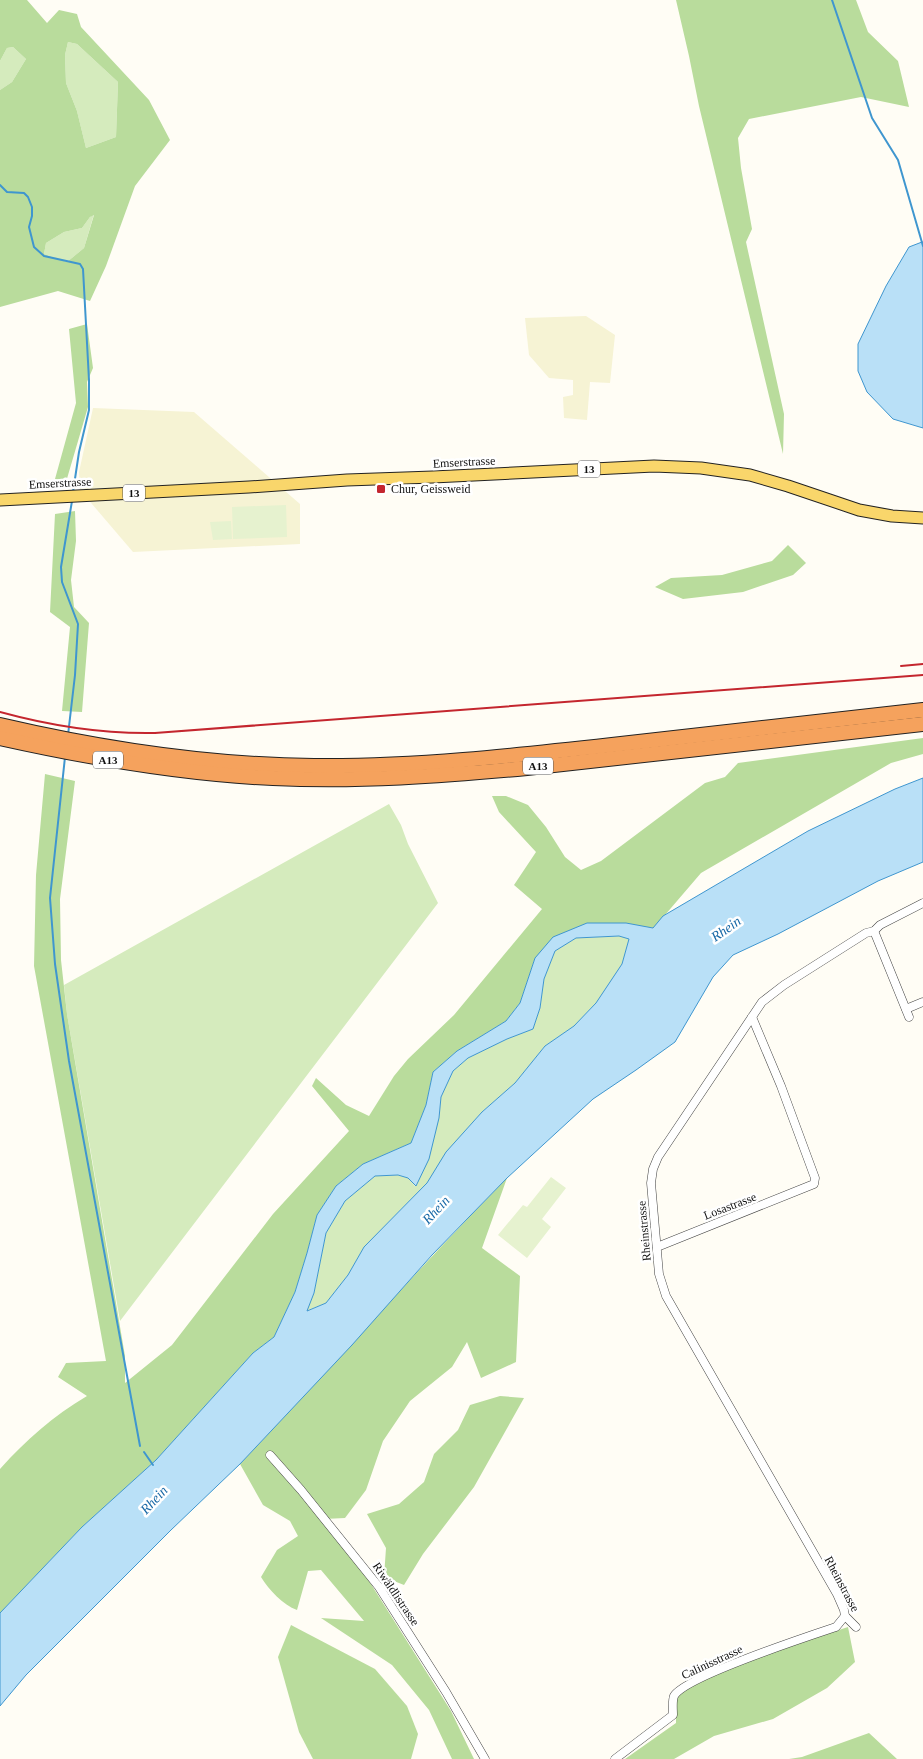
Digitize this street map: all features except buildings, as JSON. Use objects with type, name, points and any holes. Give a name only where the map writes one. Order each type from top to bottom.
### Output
[{"type":"highway","name":"A13","points":[[149,760],[275,765],[390,765],[535,753],[923,710]]},
{"type":"highway","name":"A13","points":[[0,738],[67,746],[149,760],[207,774],[274,778],[355,779],[399,778],[537,766],[923,724]]},
{"type":"highway","name":"A13","points":[[0,725],[67,746]]},
{"type":"main road","name":"Emserstrasse","points":[[0,500],[347,480],[671,467],[701,468],[750,475],[859,510],[892,516],[923,518]]},
{"type":"street","name":"Rheinstrasse","points":[[856,1627],[845,1616],[837,1594],[666,1296],[659,1274],[651,1183],[655,1163],[762,1002],[784,985],[866,933],[874,931],[880,925],[923,903]]},
{"type":"street","points":[[874,931],[909,1017]]},
{"type":"street","points":[[906,1009],[923,1002]]},
{"type":"street","name":"Losastrasse","points":[[657,1247],[812,1186],[815,1181],[782,1086],[752,1017]]},
{"type":"street","name":"Riwäldlistrasse","points":[[270,1455],[375,1581],[446,1692],[485,1759]]},
{"type":"street","name":"Calinisstrasse","points":[[615,1759],[673,1715],[674,1696],[680,1690],[711,1673],[753,1656],[836,1627],[845,1616]]},
{"type":"shaded area","points":[[586,316],[615,335],[610,383],[590,382],[587,420],[564,418],[563,397],[573,395],[573,380],[549,378],[529,355],[525,318]]},
{"type":"shaded area","points":[[93,408],[194,412],[300,504],[300,544],[133,552],[80,490],[79,472]]},
{"type":"green space","points":[[0,0],[27,0],[47,23],[59,10],[77,14],[81,27],[149,100],[170,140],[135,186],[106,266],[90,301],[58,291],[0,307],[0,90],[12,82],[26,59],[13,47],[7,48],[0,61]],"holes":[[[68,42],[77,44],[118,82],[116,137],[86,148],[77,111],[66,83],[65,55]],[[94,215],[84,248],[67,262],[44,254],[46,243],[64,232],[82,228],[90,217]]]},
{"type":"green space","points":[[676,0],[856,0],[868,32],[898,61],[909,107],[861,97],[749,119],[738,138],[741,168],[752,229],[746,242],[784,414],[783,454],[699,106]]},
{"type":"green space","points":[[68,42],[77,44],[118,82],[116,137],[86,148],[77,111],[66,83],[65,55]]},
{"type":"green space","points":[[13,47],[26,59],[12,82],[0,90],[0,61],[7,48]]},
{"type":"green space","points":[[94,214],[84,248],[67,262],[44,254],[46,243],[64,232],[82,228]]},
{"type":"green space","points":[[87,324],[93,368],[87,382],[88,407],[66,482],[55,479],[76,403],[69,329]]},
{"type":"green space","points":[[286,505],[287,537],[233,539],[232,507]]},
{"type":"green space","points":[[75,511],[76,541],[71,580],[74,607],[89,623],[82,712],[62,711],[70,627],[50,612],[55,514]]},
{"type":"green space","points":[[231,521],[232,539],[213,540],[210,522]]},
{"type":"green space","points":[[788,545],[806,563],[793,575],[743,592],[683,599],[655,587],[671,578],[722,575],[772,561]]},
{"type":"green space","points":[[923,738],[923,754],[891,763],[701,873],[653,929],[626,923],[587,923],[535,958],[520,1003],[506,1021],[457,1051],[433,1072],[426,1105],[411,1143],[363,1164],[336,1186],[317,1215],[295,1292],[274,1337],[253,1353],[156,1460],[82,1527],[0,1613],[0,1469],[40,1429],[87,1396],[58,1377],[66,1363],[106,1361],[34,966],[36,875],[45,774],[75,781],[60,899],[61,960],[67,1014],[125,1356],[125,1383],[172,1345],[273,1214],[349,1131],[312,1086],[316,1078],[346,1105],[369,1116],[394,1076],[408,1059],[454,1015],[542,909],[514,885],[536,852],[499,812],[492,796],[506,796],[528,805],[546,827],[565,857],[581,870],[601,861],[705,783],[725,777],[738,763]]},
{"type":"green space","points":[[389,804],[438,903],[120,1321],[67,1014],[64,985]]},
{"type":"green space","points":[[620,936],[629,939],[622,964],[596,1003],[574,1026],[545,1046],[515,1083],[482,1112],[466,1130],[427,1183],[364,1247],[348,1275],[326,1303],[306,1311],[314,1293],[326,1233],[345,1201],[375,1176],[398,1175],[408,1178],[415,1186],[439,1118],[441,1097],[453,1071],[468,1058],[533,1029],[540,1008],[544,979],[555,951],[576,938]]},
{"type":"green space","points":[[551,1177],[566,1188],[542,1219],[551,1227],[527,1258],[498,1235],[523,1205],[527,1207]]},
{"type":"green space","points":[[507,1178],[482,1248],[520,1276],[516,1362],[481,1378],[467,1342],[452,1367],[410,1401],[383,1441],[366,1490],[345,1518],[324,1519],[364,1573],[451,1711],[474,1759],[452,1759],[429,1710],[392,1665],[321,1618],[364,1621],[321,1570],[308,1571],[297,1610],[282,1601],[264,1582],[261,1577],[277,1550],[298,1536],[290,1521],[263,1505],[240,1464]]},
{"type":"green space","points":[[500,1396],[524,1398],[474,1487],[423,1554],[404,1585],[384,1577],[386,1548],[367,1514],[399,1504],[424,1482],[434,1454],[458,1430],[470,1405]]},
{"type":"green space","points":[[291,1625],[375,1669],[407,1706],[418,1734],[411,1759],[313,1759],[299,1732],[278,1657]]},
{"type":"green space","points":[[848,1627],[855,1662],[827,1688],[773,1719],[714,1736],[674,1759],[625,1759],[676,1723],[676,1695],[692,1682]]},
{"type":"green space","points":[[869,1733],[897,1759],[789,1759],[802,1757]]},
{"type":"water","points":[[923,242],[923,428],[893,419],[867,392],[858,371],[858,344],[886,286],[909,247]]},
{"type":"water","name":"Rhein","points":[[923,778],[923,862],[878,881],[778,934],[733,955],[713,977],[675,1042],[593,1099],[507,1178],[432,1255],[352,1345],[240,1464],[26,1675],[0,1706],[0,1613],[82,1527],[156,1460],[253,1353],[274,1337],[295,1292],[317,1215],[336,1186],[363,1164],[411,1143],[426,1105],[433,1072],[457,1051],[506,1021],[520,1003],[535,958],[553,937],[587,923],[626,923],[653,928],[663,916],[808,831],[895,789]],"holes":[[[619,936],[629,939],[622,964],[596,1003],[574,1026],[545,1046],[515,1083],[482,1112],[446,1152],[427,1183],[364,1247],[348,1275],[326,1303],[307,1311],[314,1293],[326,1233],[345,1201],[375,1176],[398,1175],[408,1178],[416,1186],[429,1159],[439,1118],[441,1097],[453,1071],[468,1058],[533,1029],[540,1008],[544,979],[555,951],[576,938]]]},
{"type":"waterway","points":[[832,0],[872,118],[898,160],[923,246]]},
{"type":"waterway","points":[[0,185],[7,192],[24,193],[28,197],[32,207],[29,227],[34,247],[44,256],[80,264],[83,269],[89,410],[79,452],[73,492]]},
{"type":"waterway","points":[[68,735],[75,675],[78,624],[62,582],[61,567],[72,501]]},
{"type":"waterway","points":[[65,757],[50,898],[55,964],[69,1061],[140,1446]]},
{"type":"waterway","points":[[144,1452],[153,1465]]},
{"type":"railway","points":[[901,666],[923,664]]},
{"type":"railway","points":[[0,712],[77,728],[155,733],[923,675]]},
{"type":"place","name":"Chur, Geissweid","points":[[381,489]]}]
